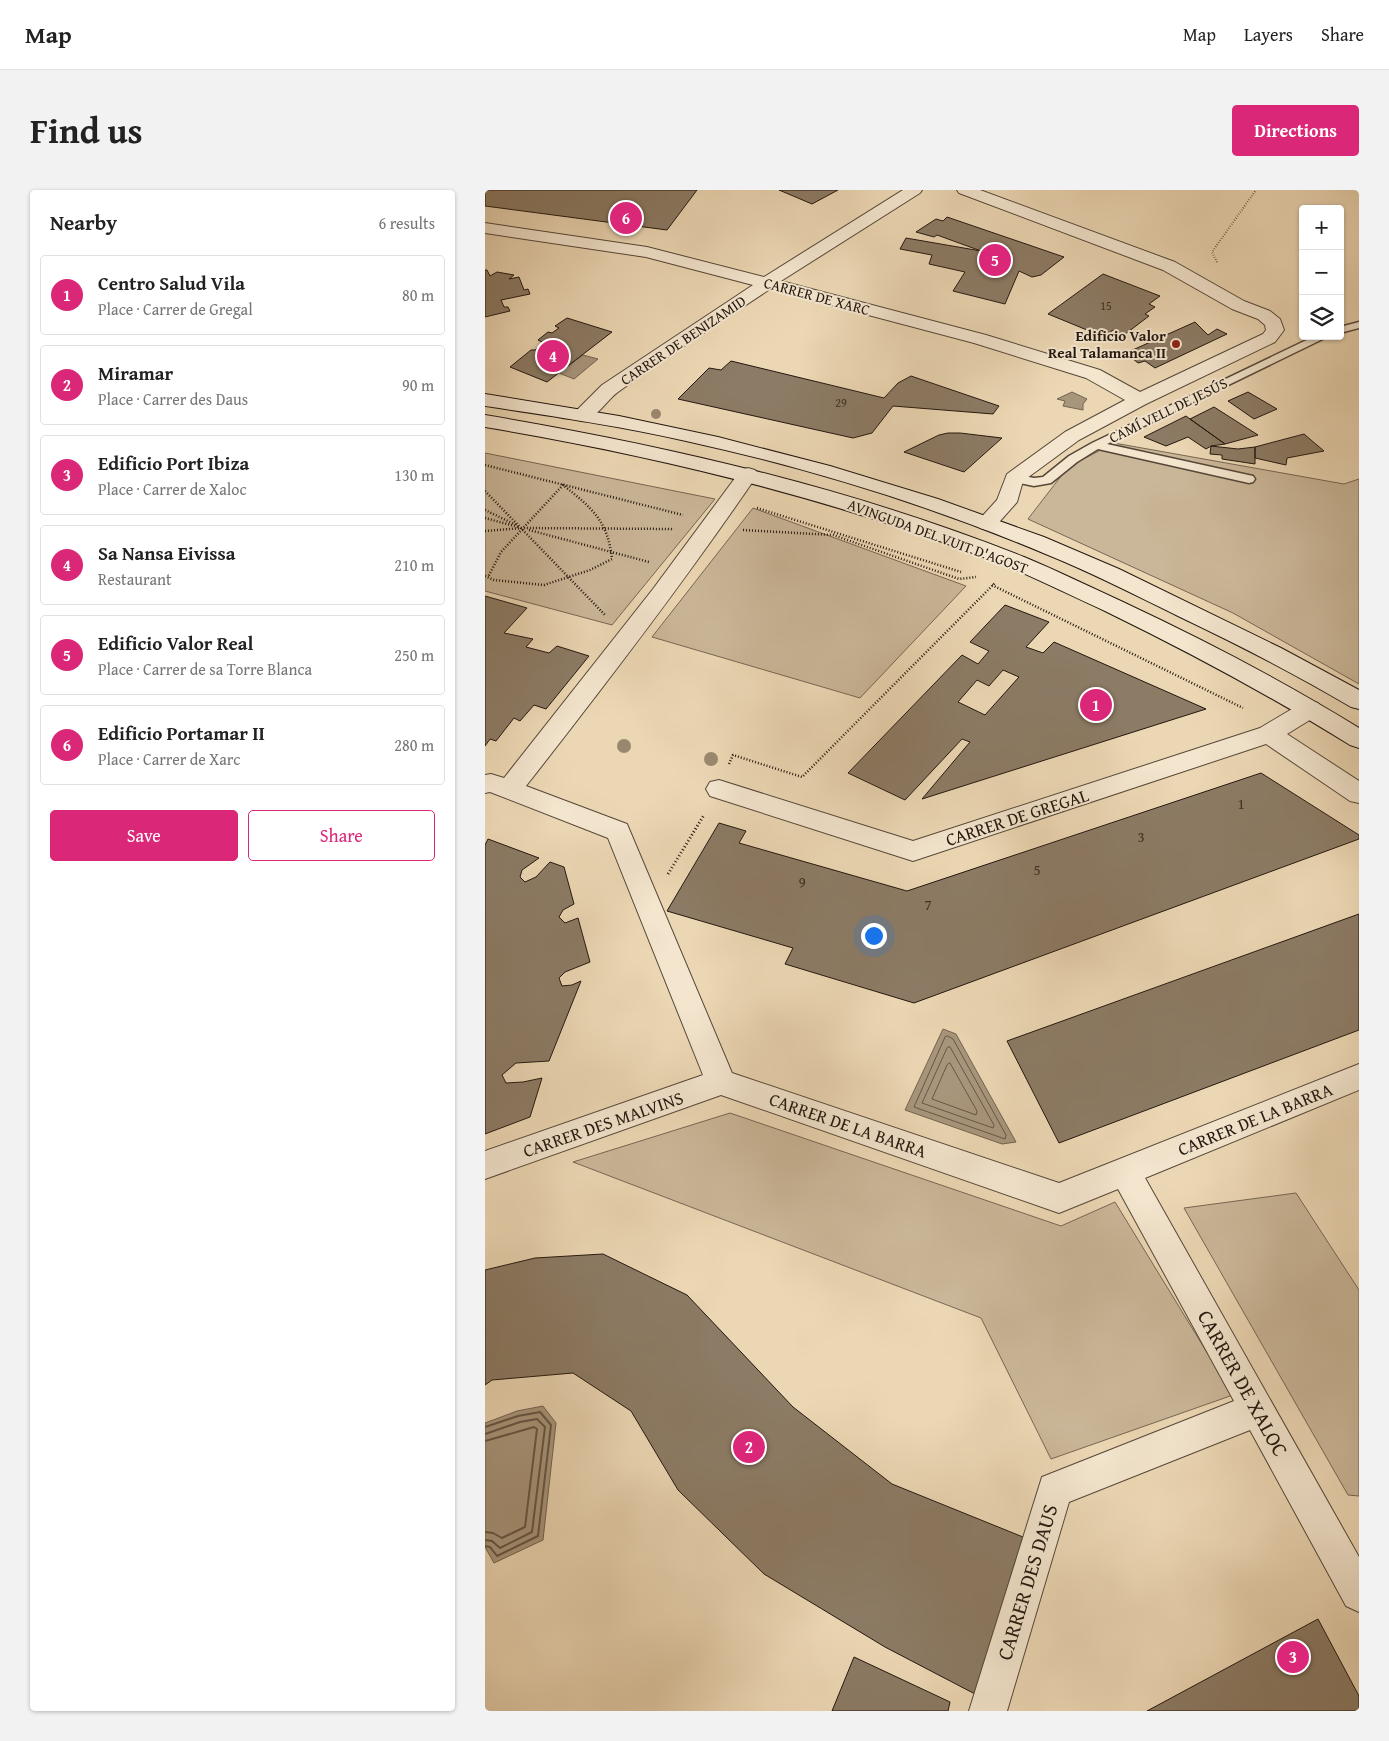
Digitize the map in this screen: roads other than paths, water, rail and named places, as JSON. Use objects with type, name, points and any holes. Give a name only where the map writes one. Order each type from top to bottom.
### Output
[{"type":"street","name":"CARRER DE BENIZAMID","points":[[583,415],[609,389],[767,283],[914,190]]},
{"type":"street","name":"CAMÍ VELL DE JESÚS","points":[[965,190],[1169,266],[1238,305],[1264,315],[1274,323],[1275,330],[1269,338],[1139,400],[1072,436],[1014,478]]},
{"type":"street","name":"CARRER DE XARC","points":[[485,228],[647,252],[980,339],[1093,374],[1139,400]]},
{"type":"street","name":"AVINGUDA DEL VUIT D'AGOST","points":[[485,400],[583,415],[751,450],[880,488],[987,523],[1038,542],[1255,643],[1359,701]]},
{"type":"street","name":"AVINGUDA DEL VUIT D'AGOST","points":[[485,421],[567,434],[748,474],[875,512],[1018,562],[1172,634],[1310,708],[1359,739]]},
{"type":"street","points":[[721,1082],[618,831],[497,787],[629,639],[681,571],[748,474]]},
{"type":"street","points":[[987,523],[1007,502],[1014,478]]},
{"type":"street","name":"CARRER DE GREGAL","points":[[719,789],[913,851],[1269,734],[1310,708]]},
{"type":"street","points":[[1269,734],[1359,794]]},
{"type":"street","name":"CARRER DE LA BARRA","points":[[721,1082],[1059,1198],[1125,1173],[1359,1077]]},
{"type":"street","name":"CARRER DES MALVINS","points":[[485,1165],[721,1082]]},
{"type":"street","name":"CARRER DE XALOC","points":[[1125,1173],[1359,1593]]},
{"type":"street","name":"CARRER DES DAUS","points":[[988,1711],[1055,1490],[1258,1409]]},
{"type":"lane","points":[[1344,329],[1359,325]]},
{"type":"lane","name":"CAMÍ VELL DE JESÚS","points":[[1014,478],[1034,482],[1047,480],[1096,445],[1316,340]]},
{"type":"lane","points":[[1096,445],[1249,478]]},
{"type":"water","points":[[583,355],[598,359],[574,379],[559,373]]},
{"type":"water","points":[[1072,392],[1087,399],[1083,404],[1083,410],[1063,406],[1065,401],[1057,399]]},
{"type":"water","points":[[943,1029],[956,1034],[1016,1142],[1002,1144],[905,1110]]},
{"type":"water","points":[[543,1406],[556,1423],[543,1540],[494,1563],[485,1547],[485,1423],[517,1411]]},
{"type":"place","name":"Edificio Portamar II","points":[[626,218]]},
{"type":"place","name":"Edificio Valor Real","points":[[995,260]]},
{"type":"place","name":"Edificio Valor Real Talamanca II","points":[[1176,344]]},
{"type":"place","name":"Sa Nansa Eivissa","points":[[553,356]]},
{"type":"place","name":"Centro Salud Vila","points":[[1096,705]]},
{"type":"place","name":"Miramar","points":[[749,1447]]},
{"type":"place","name":"Edificio Port Ibiza","points":[[1293,1657]]}]
